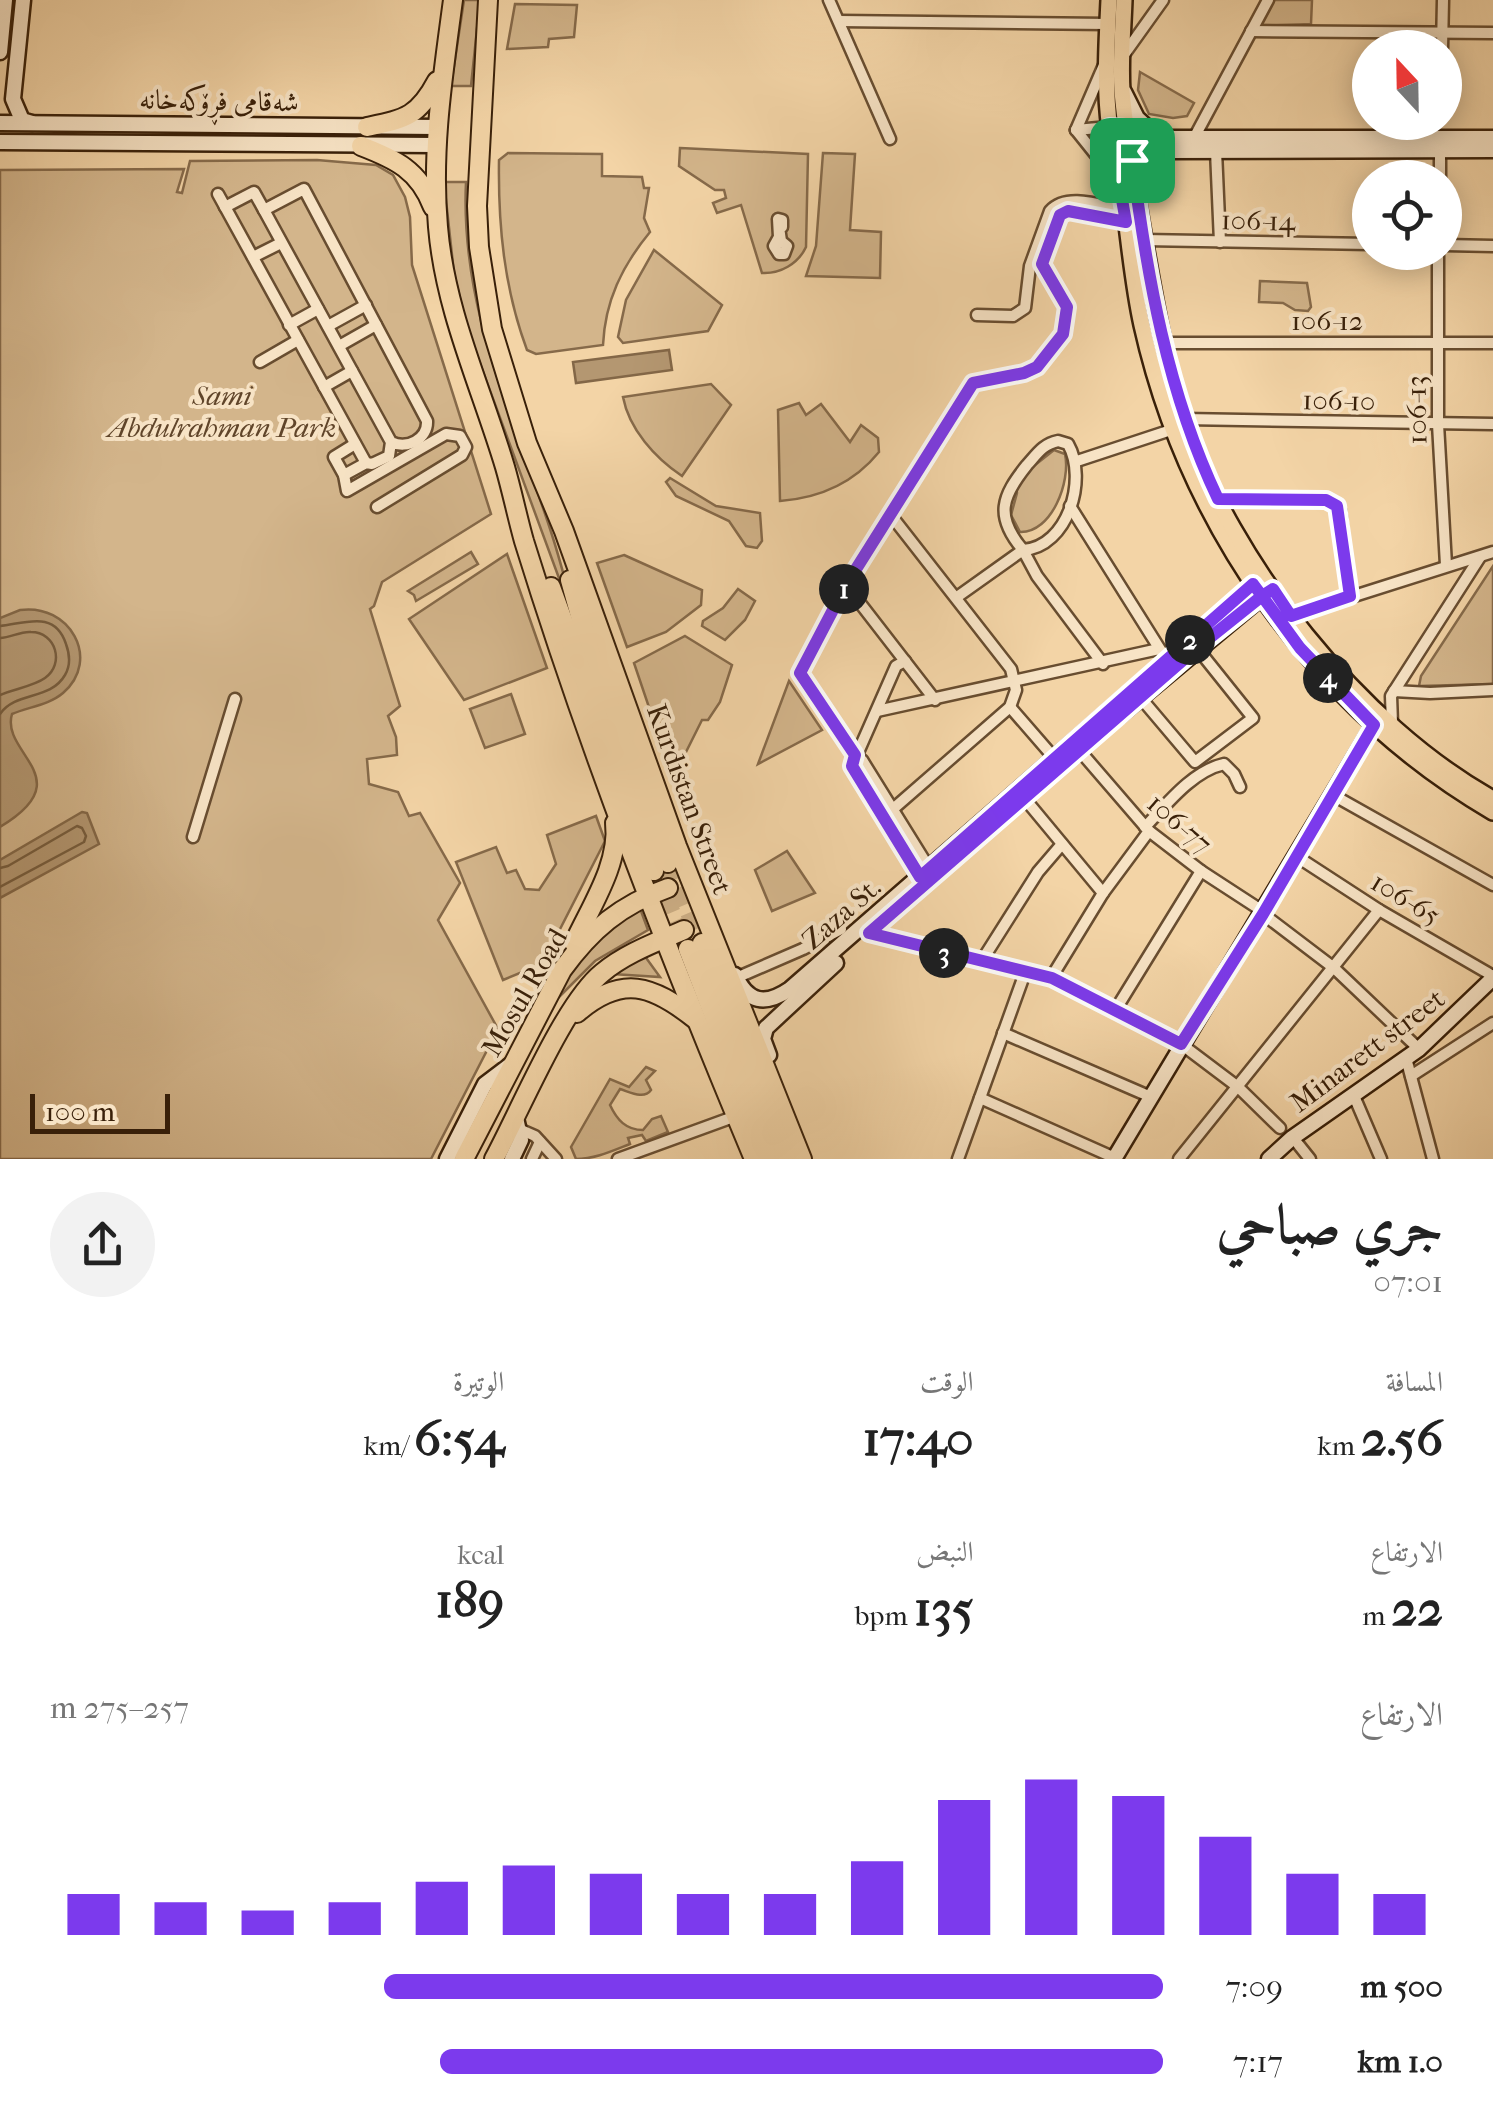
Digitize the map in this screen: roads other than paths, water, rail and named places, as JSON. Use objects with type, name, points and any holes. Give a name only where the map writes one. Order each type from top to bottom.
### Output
[{"type":"highway","name":"Kurdistan Street","points":[[453,0],[437,136],[438,226],[462,345],[504,466],[666,860],[698,900],[802,1159]]},
{"type":"highway","name":"Kurdistan Street","points":[[488,0],[480,121],[478,247],[492,329],[591,655],[666,860]]},
{"type":"highway","points":[[367,127],[410,116],[424,105],[444,68]]},
{"type":"highway","points":[[361,146],[394,158],[416,176],[425,187],[438,226]]},
{"type":"highway","name":"Kurdistan Street","points":[[504,466],[525,543],[612,802],[754,1159]]},
{"type":"highway","points":[[562,970],[617,842],[612,802]]},
{"type":"highway","name":"Mosul Road","points":[[464,1159],[562,970],[600,923],[657,916],[684,930],[697,917],[698,900],[686,888],[668,888],[657,916],[582,994],[517,1123],[494,1159]]},
{"type":"highway","points":[[769,1159],[695,946],[787,1159]]},
{"type":"highway","points":[[560,1032],[589,1003],[630,987],[661,994],[696,1020]]},
{"type":"main road","points":[[1108,0],[1108,24],[1126,128],[1125,216],[1142,324],[1202,495],[1310,659],[1374,725],[1460,792],[1493,812]]},
{"type":"main road","points":[[1124,0],[1109,127],[1144,240],[1179,424],[1263,586],[1328,662],[1392,724],[1466,784],[1493,798]]},
{"type":"main road","points":[[1109,127],[1126,128]]},
{"type":"street","points":[[0,52],[5,0]]},
{"type":"street","points":[[23,0],[7,107],[22,120],[33,123]]},
{"type":"street","points":[[828,0],[890,139]]},
{"type":"street","points":[[1076,130],[1115,56],[1163,0]]},
{"type":"street","points":[[1194,138],[1268,0]]},
{"type":"street","points":[[1442,30],[1443,0]]},
{"type":"street","points":[[839,21],[1108,24]]},
{"type":"street","points":[[1251,31],[1352,32]]},
{"type":"street","points":[[1462,33],[1493,33]]},
{"type":"street","points":[[1122,88],[1142,125],[1171,138]]},
{"type":"street","name":"شەقامی فڕۆکەخانە","points":[[0,123],[367,127],[437,136]]},
{"type":"street","points":[[1076,130],[1109,127]]},
{"type":"street","points":[[1126,128],[1171,138],[1194,138],[1214,147]]},
{"type":"street","points":[[1076,130],[1128,185],[1155,152],[1403,140]]},
{"type":"street","name":"شەقامی فڕۆکەخانە","points":[[0,142],[361,146],[437,136]]},
{"type":"street","points":[[1462,137],[1493,138]]},
{"type":"street","points":[[1453,140],[1493,150]]},
{"type":"street","points":[[1214,147],[1220,242]]},
{"type":"street","points":[[264,210],[304,190],[427,420],[422,437],[406,446],[391,442]]},
{"type":"street","points":[[225,207],[254,192],[391,442],[389,456],[344,475]]},
{"type":"street","points":[[218,194],[366,463]]},
{"type":"street","points":[[976,315],[1012,316],[1025,308],[1030,266],[1050,211],[1057,204],[1066,201],[1125,216]]},
{"type":"street","points":[[925,873],[893,809],[800,673],[846,585],[973,383],[1037,367],[1063,334],[1067,307],[1042,264],[1060,215],[1068,211],[1125,216]]},
{"type":"street","name":"106-14","points":[[1144,240],[1352,244]]},
{"type":"street","points":[[253,258],[281,242]]},
{"type":"street","points":[[1462,245],[1493,246]]},
{"type":"street","name":"106-13","points":[[1438,270],[1438,424],[1446,566]]},
{"type":"street","points":[[328,326],[366,305]]},
{"type":"street","points":[[290,325],[318,310]]},
{"type":"street","points":[[338,346],[376,325]]},
{"type":"street","points":[[260,362],[298,340]]},
{"type":"street","name":"106-12","points":[[1162,343],[1493,343]]},
{"type":"street","points":[[324,387],[352,371]]},
{"type":"street","name":"106-10","points":[[1076,460],[1179,424],[1493,424]]},
{"type":"street","points":[[355,444],[334,457],[347,491],[446,434],[460,436],[466,447],[462,455],[377,507]]},
{"type":"street","points":[[957,597],[1023,550],[1036,549],[1053,536],[1070,506],[1076,460],[1065,442],[1047,443],[1006,493],[1005,518],[1023,550],[1037,576],[1102,664]]},
{"type":"street","points":[[1218,499],[1332,502],[1340,510],[1350,596]]},
{"type":"street","points":[[877,711],[1164,654],[1070,506]]},
{"type":"street","points":[[890,514],[957,597],[1016,682],[1010,707],[893,809]]},
{"type":"street","points":[[1291,616],[1493,552]]},
{"type":"street","points":[[1392,724],[1392,694],[1480,556]]},
{"type":"street","points":[[846,585],[935,700]]},
{"type":"street","name":"Zaza St.","points":[[794,1140],[784,1093],[764,1044],[770,1022],[1263,586]]},
{"type":"street","name":"Zaza St.","points":[[736,978],[752,996],[767,1001],[776,998],[1056,760],[1164,654],[1263,586]]},
{"type":"street","points":[[1140,697],[1194,762],[1253,718],[1197,648]]},
{"type":"street","points":[[905,661],[896,666],[852,766],[925,873]]},
{"type":"street","points":[[1371,703],[1392,694],[1493,690]]},
{"type":"street","points":[[193,837],[236,698]]},
{"type":"street","points":[[1010,707],[1056,760]]},
{"type":"street","points":[[980,1098],[1114,1159],[1374,725]]},
{"type":"street","name":"106-77","points":[[1080,751],[1147,829],[1334,968],[1412,1054]]},
{"type":"street","points":[[1052,978],[1147,829],[1185,787],[1224,764],[1240,788]]},
{"type":"street","points":[[1333,795],[1493,885]]},
{"type":"street","points":[[1024,799],[1103,893]]},
{"type":"street","points":[[981,962],[1038,872],[1062,844]]},
{"type":"street","name":"106-65","points":[[1296,856],[1490,986]]},
{"type":"street","points":[[666,860],[696,879],[736,978],[840,928]]},
{"type":"street","points":[[1116,1009],[1201,872]]},
{"type":"street","points":[[1179,1159],[1380,910]]},
{"type":"street","points":[[869,933],[1052,978],[1181,1044],[1238,1087],[1280,1128]]},
{"type":"street","points":[[958,1159],[1026,970]]},
{"type":"street","name":"Minarett street","points":[[1270,1159],[1292,1138],[1412,1054],[1490,986]]},
{"type":"street","points":[[1411,1076],[1493,1023]]},
{"type":"street","points":[[1003,1033],[1151,1098]]},
{"type":"street","points":[[1412,1054],[1411,1076],[1433,1159]]},
{"type":"street","points":[[446,1159],[485,1084],[515,1062]]},
{"type":"street","points":[[1354,1096],[1381,1159]]},
{"type":"street","points":[[618,1159],[736,1116]]},
{"type":"street","points":[[517,1123],[556,1159]]},
{"type":"street","points":[[512,1159],[520,1143],[517,1123]]},
{"type":"street","points":[[532,1159],[540,1142]]},
{"type":"street","points":[[1298,1144],[1310,1159]]},
{"type":"water","points":[[669,350],[672,370],[576,383],[573,362]]},
{"type":"water","points":[[20,610],[38,610],[65,624],[74,636],[80,665],[63,693],[12,714],[11,728],[37,780],[35,794],[24,810],[0,827],[0,618]]},
{"type":"water","points":[[82,812],[87,813],[99,844],[0,898],[0,860]]},
{"type":"tunnel","points":[[668,863],[702,943]]},
{"type":"tunnel","points":[[654,871],[685,944]]},
{"type":"park label","name":"Sami Abdulrahman Park","points":[[222,411]]}]
